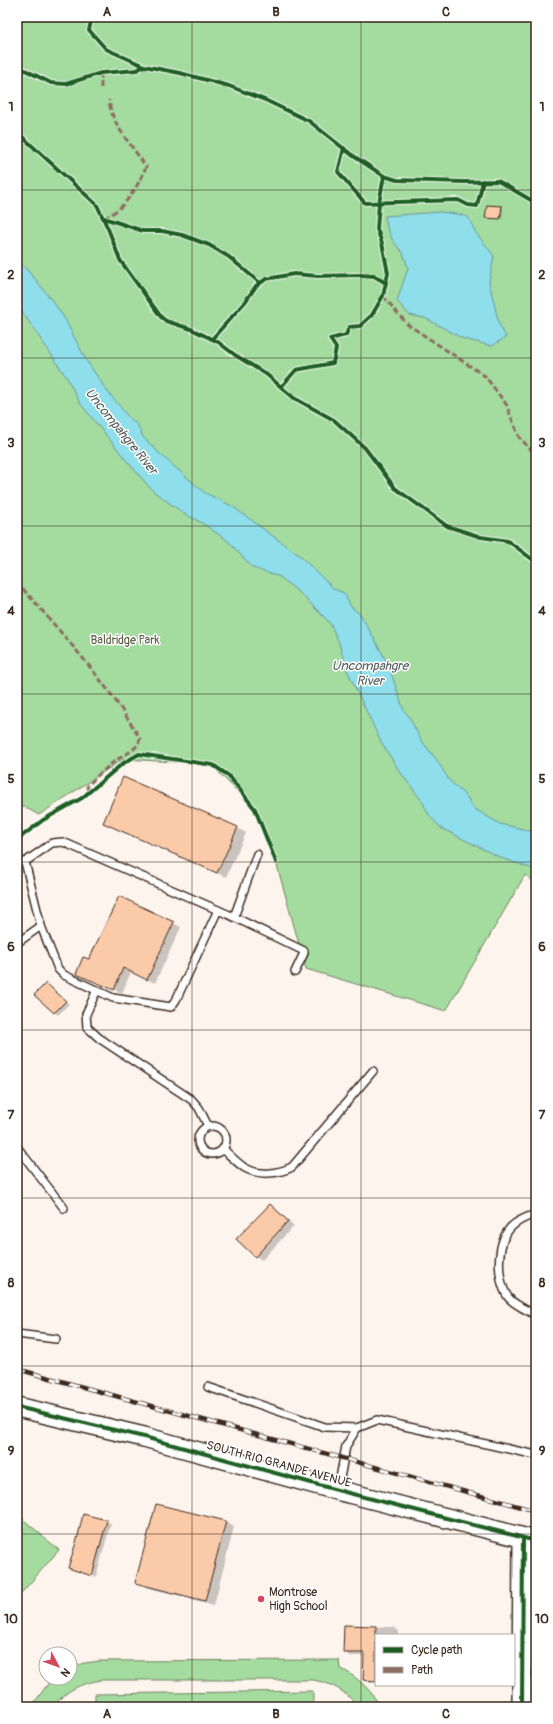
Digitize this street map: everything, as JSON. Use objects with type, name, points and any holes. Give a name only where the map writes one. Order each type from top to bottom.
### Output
[{"type":"street","name":"SOUTH RIO GRANDE AVENUE","points":[[17,1407],[144,1437],[337,1490],[530,1539]]},
{"type":"street","points":[[522,1707],[530,1539]]},
{"type":"lane","points":[[17,862],[25,862],[52,843],[63,842],[234,917],[304,951],[295,972]]},
{"type":"lane","points":[[234,917],[257,854]]},
{"type":"lane","points":[[25,862],[41,926],[58,969],[64,975],[112,998],[171,1007],[176,1000],[218,910]]},
{"type":"lane","points":[[17,943],[41,926]]},
{"type":"lane","points":[[97,990],[86,1014],[87,1027],[99,1038],[192,1100],[199,1108],[208,1126]]},
{"type":"lane","points":[[223,1149],[246,1168],[260,1172],[281,1172],[287,1170],[292,1167],[373,1071]]},
{"type":"lane","points":[[208,1126],[217,1126],[224,1132],[226,1140],[223,1149],[219,1152],[210,1154],[202,1149],[198,1140],[201,1131],[208,1126]]},
{"type":"lane","points":[[17,1147],[64,1208]]},
{"type":"lane","points":[[536,1214],[515,1223],[509,1230],[498,1256],[502,1285],[508,1297],[519,1306],[536,1315]]},
{"type":"lane","points":[[17,1334],[56,1339]]},
{"type":"lane","points":[[208,1387],[325,1426],[357,1428],[376,1420],[536,1455]]},
{"type":"lane","points":[[337,1490],[346,1446],[357,1428]]},
{"type":"green space","name":"Baldridge Park","points":[[17,17],[536,17],[536,883],[525,875],[446,1011],[306,969],[276,862],[255,809],[210,764],[123,759],[39,815],[17,803]]},
{"type":"green space","points":[[17,1514],[59,1550],[17,1598]]},
{"type":"green space","points":[[339,1660],[340,1668],[363,1684],[373,1695],[380,1707],[358,1707],[349,1697],[333,1686],[313,1680],[102,1680],[87,1683],[74,1688],[63,1696],[53,1707],[31,1707],[46,1686],[78,1686],[78,1665],[100,1661]]},
{"type":"green space","points":[[313,1691],[313,1707],[95,1707],[95,1694]]},
{"type":"water","points":[[440,212],[468,217],[476,233],[494,256],[489,282],[499,324],[506,337],[492,346],[464,339],[425,318],[409,315],[397,301],[408,268],[403,253],[393,241],[387,227],[385,216]]},
{"type":"water","name":"Uncompahgre River","points":[[17,259],[36,280],[56,306],[66,321],[86,360],[107,391],[131,420],[137,424],[143,437],[161,455],[205,493],[232,506],[300,556],[334,589],[344,593],[351,607],[361,615],[388,664],[404,711],[408,715],[421,740],[436,759],[449,780],[467,797],[473,808],[500,824],[536,832],[536,870],[501,858],[441,828],[429,815],[422,801],[398,769],[380,740],[347,670],[339,643],[330,623],[302,595],[280,577],[253,568],[227,540],[202,523],[183,513],[153,491],[131,466],[80,403],[67,378],[17,304]]},
{"type":"building","points":[[487,205],[502,206],[500,219],[485,218]]},
{"type":"building","points":[[123,777],[238,827],[217,873],[103,823]]},
{"type":"building","points":[[119,896],[174,922],[147,980],[123,968],[114,990],[76,974],[83,957],[89,959]]},
{"type":"building","points":[[46,983],[66,1001],[54,1013],[34,995]]},
{"type":"building","points":[[270,1204],[288,1221],[255,1257],[236,1239]]},
{"type":"building","points":[[156,1504],[226,1521],[205,1601],[135,1583]]},
{"type":"building","points":[[83,1514],[107,1520],[92,1576],[68,1568]]},
{"type":"building","points":[[344,1625],[376,1626],[375,1681],[363,1680],[364,1653],[343,1653]]},
{"type":"railway","points":[[17,1369],[536,1511]]},
{"type":"marked path","points":[[101,73],[101,88]]},
{"type":"marked path","points":[[104,218],[118,209],[130,197],[139,183],[146,167],[118,127],[109,100]]},
{"type":"marked path","points":[[383,296],[407,324],[485,376],[506,404],[519,437],[536,455]]},
{"type":"marked path","points":[[17,582],[98,677],[113,697],[140,739],[139,743],[130,752],[115,761],[93,780],[87,787],[89,792]]},
{"type":"cycle path","points":[[92,17],[89,30],[106,49],[144,66],[180,73],[229,86],[265,100],[309,121],[352,155],[384,176],[397,180],[465,182],[498,181],[536,203]]},
{"type":"cycle path","points":[[17,66],[51,83],[66,84],[101,73],[137,70],[144,66]]},
{"type":"cycle path","points":[[17,132],[97,205],[120,260],[161,317],[166,321],[191,329],[218,342],[235,355],[266,374],[294,398],[334,420],[365,448],[395,488],[447,526],[481,537],[508,541],[536,562]]},
{"type":"cycle path","points":[[344,148],[338,172],[365,203],[458,200],[468,205],[477,206],[483,181]]},
{"type":"cycle path","points":[[281,387],[296,370],[333,363],[336,348],[330,339],[346,335],[349,327],[360,326],[372,315],[383,296],[388,273],[382,243],[377,229],[379,203],[384,176]]},
{"type":"cycle path","points":[[104,218],[143,231],[162,231],[182,235],[209,245],[229,257],[260,283]]},
{"type":"cycle path","points":[[212,339],[245,302],[256,286],[266,279],[294,274],[318,276],[361,275],[374,276],[386,283]]},
{"type":"cycle path","points":[[17,840],[43,820],[82,798],[122,764],[139,754],[213,765],[229,776],[255,809],[276,862]]},
{"type":"cycle path","points":[[17,1407],[144,1437],[337,1490],[536,1541]]},
{"type":"cycle path","points":[[522,1707],[523,1538]]},
{"type":"place","name":"Montrose High School","points":[[261,1599]]}]
